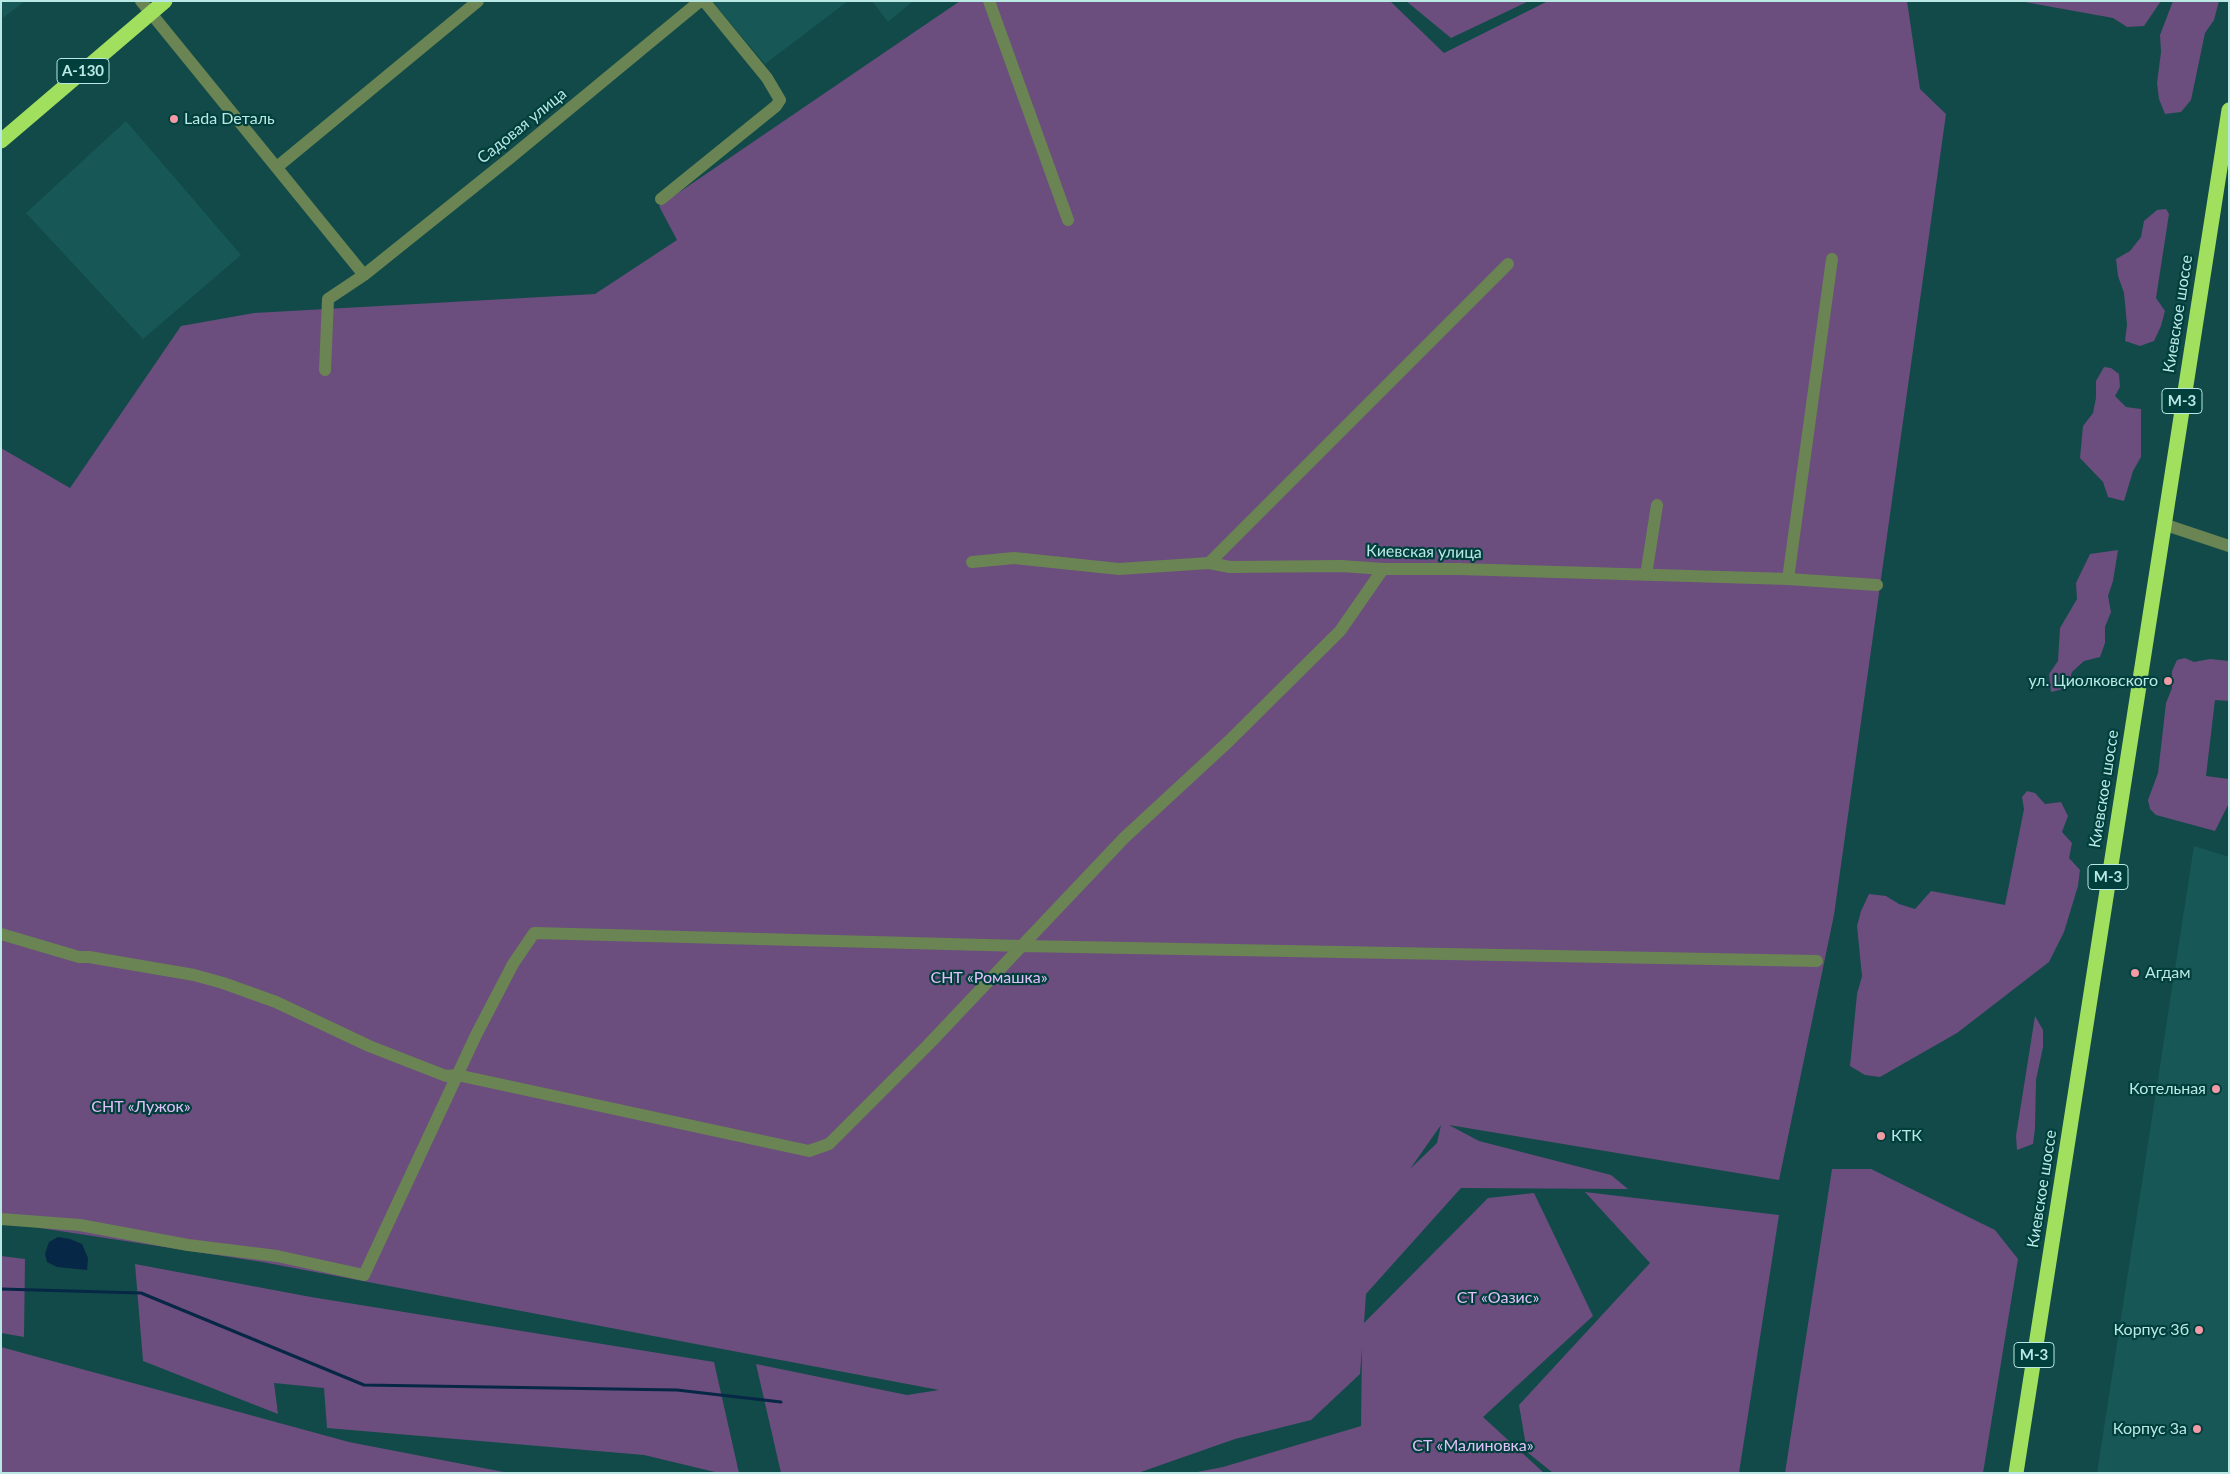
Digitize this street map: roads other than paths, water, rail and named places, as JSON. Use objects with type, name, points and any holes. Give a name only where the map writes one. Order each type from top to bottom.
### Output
[{"type":"highway","name":"А-130","points":[[1,141],[166,1]]},
{"type":"highway","name":"Киевское шоссе","points":[[2016,1473],[2229,110]]},
{"type":"street","points":[[140,1],[277,166],[364,275]]},
{"type":"street","points":[[277,166],[478,1]]},
{"type":"street","name":"Садовая улица","points":[[325,370],[328,298],[364,275],[510,158],[700,1]]},
{"type":"street","points":[[661,198],[776,106],[780,100],[767,78],[704,1]]},
{"type":"street","points":[[989,1],[1068,220]]},
{"type":"street","points":[[1788,579],[1832,259]]},
{"type":"street","points":[[1209,564],[1508,264]]},
{"type":"street","points":[[1646,574],[1657,505]]},
{"type":"street","points":[[2163,524],[2229,546]]},
{"type":"street","name":"Киевская улица","points":[[972,562],[1014,558],[1119,569],[1209,564],[1230,567],[1341,566],[1383,569],[1458,569],[1788,579],[1877,585]]},
{"type":"street","points":[[1,934],[79,957],[89,957],[194,975],[223,983],[276,1002],[369,1046],[446,1076],[457,1075],[809,1151],[829,1144],[1023,946],[1124,838],[1229,741],[1340,631],[1383,569]]},
{"type":"street","points":[[1,1219],[80,1225],[188,1245],[276,1256],[364,1275],[457,1075],[513,964],[534,932],[1023,946],[1817,961]]},
{"type":"waterway","points":[[1,1289],[141,1293],[364,1385],[677,1390],[781,1402]]},
{"type":"place","name":"Lada Dеталь","points":[[174,119]]},
{"type":"place","name":"ул. Циолковского","points":[[2168,681]]},
{"type":"place","name":"Агдам","points":[[2135,973]]},
{"type":"place","name":"Котельная","points":[[2216,1089]]},
{"type":"place","name":"КТК","points":[[1881,1136]]},
{"type":"place","name":"Корпус 3б","points":[[2199,1330]]},
{"type":"place","name":"Корпус 3a","points":[[2197,1429]]},
{"type":"park label","name":"СНТ «Ромашка»","points":[[989,978]]},
{"type":"park label","name":"СНТ «Лужок»","points":[[141,1107]]},
{"type":"park label","name":"СТ «Оазис»","points":[[1498,1298]]},
{"type":"park label","name":"СТ «Малиновка»","points":[[1473,1446]]}]
